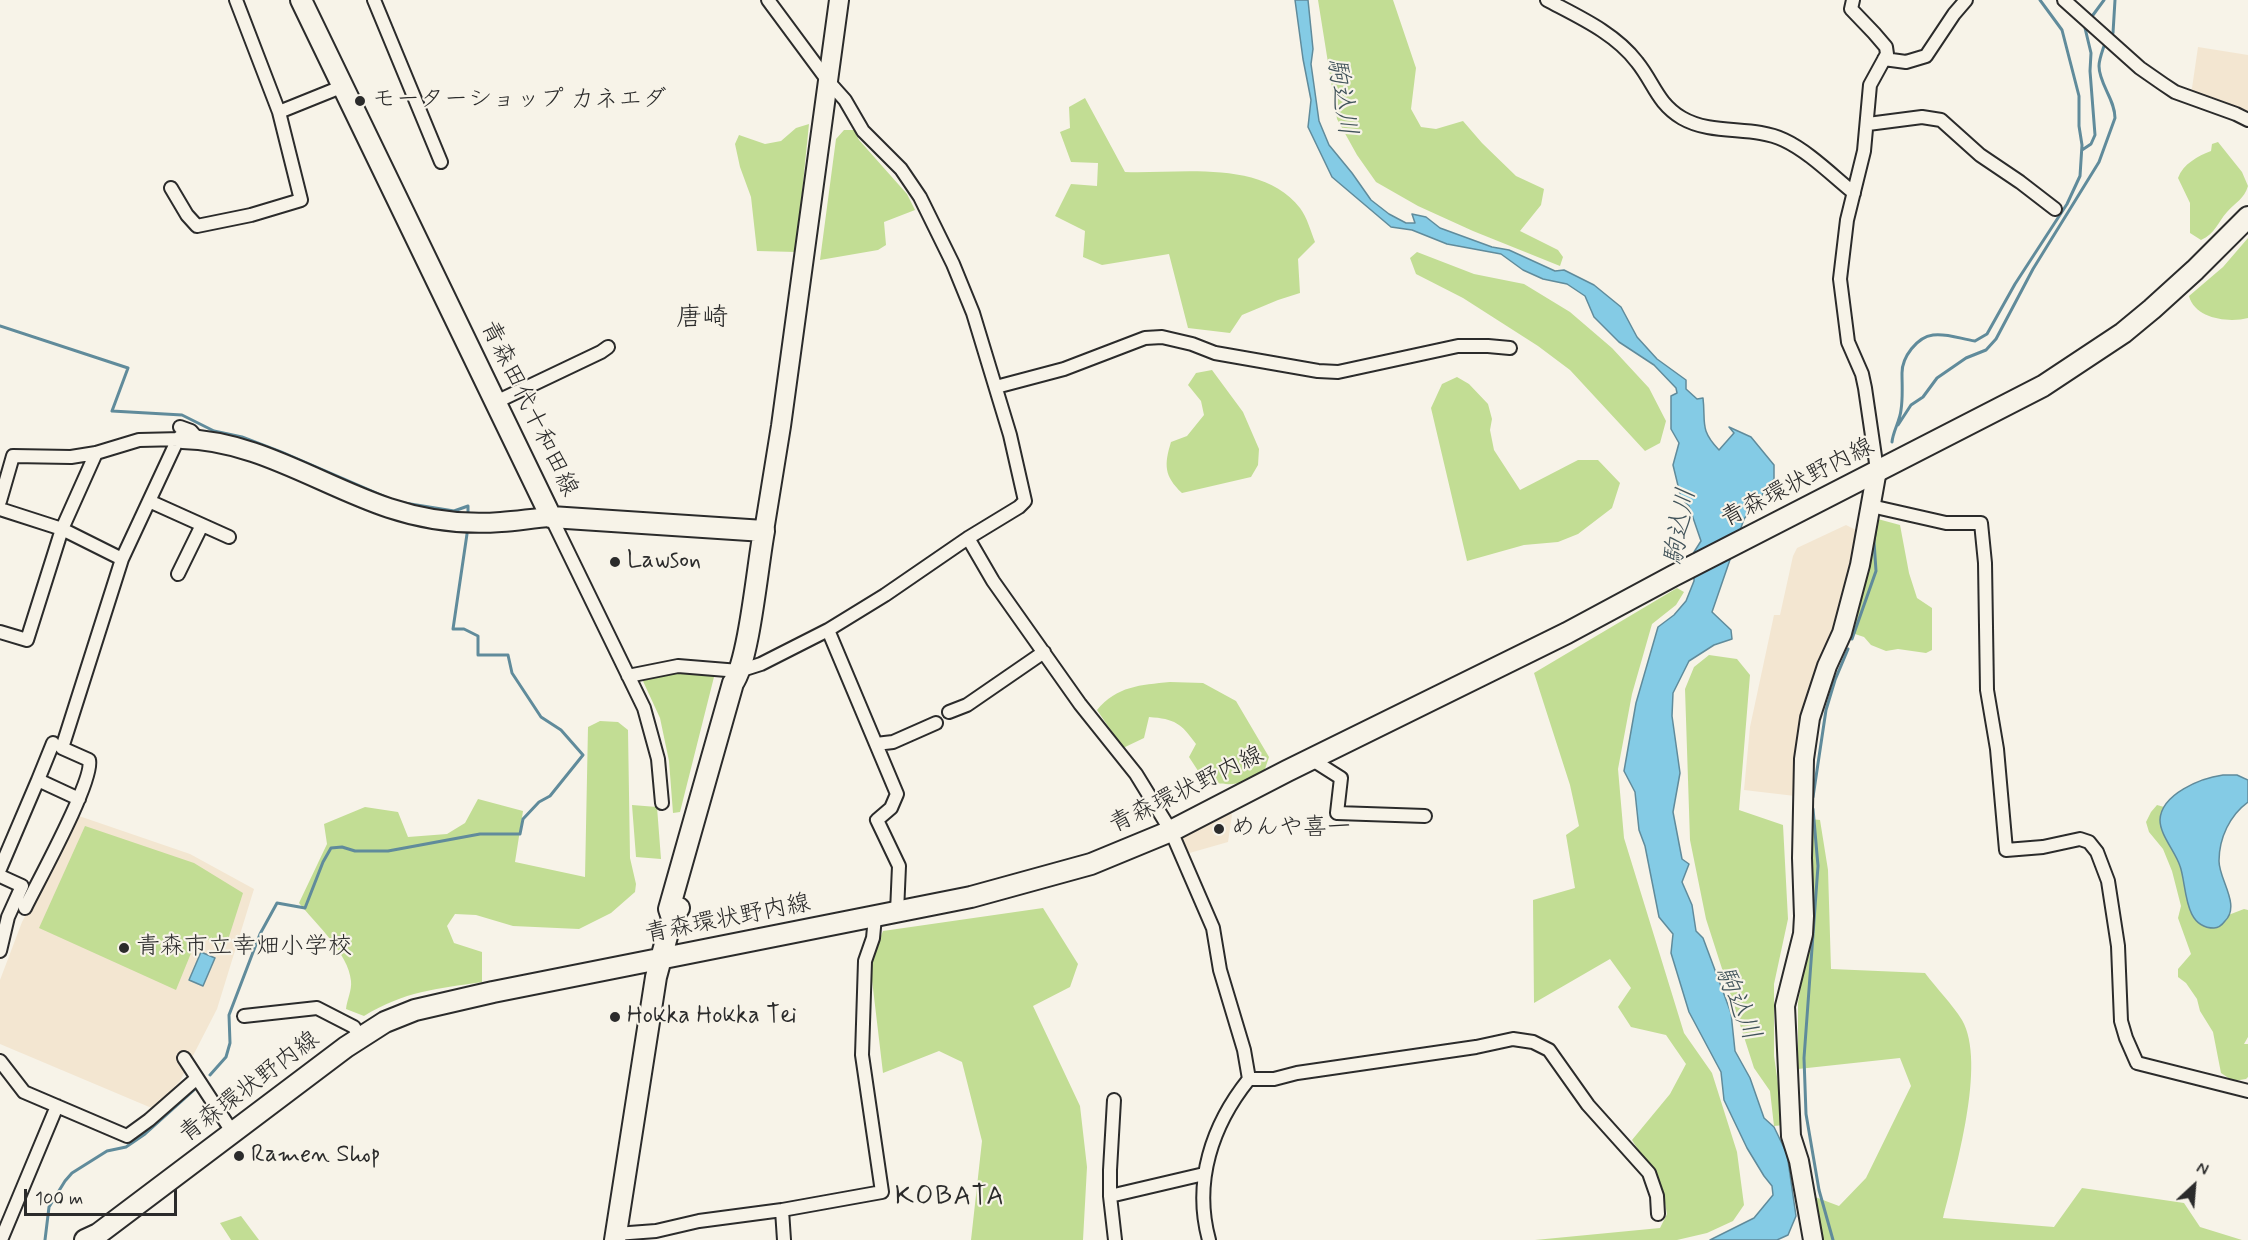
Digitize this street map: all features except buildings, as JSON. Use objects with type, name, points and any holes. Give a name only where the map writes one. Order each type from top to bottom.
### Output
[{"type":"main road","name":"青森田代十和田線","points":[[301,0],[341,87],[551,517],[764,531]]},
{"type":"main road","name":"青森環状野内線","points":[[85,1240],[98,1234],[360,1038],[385,1022],[415,1010],[493,992],[971,897],[1091,864],[1171,831],[1567,633],[1877,470],[1899,461],[2043,386],[2123,333],[2195,270],[2248,217]]},
{"type":"main road","points":[[615,1237],[660,959],[672,918],[679,912],[740,684],[738,674],[764,531]]},
{"type":"street","points":[[171,188],[197,226],[251,215],[301,200],[279,112],[236,0]]},
{"type":"street","points":[[374,0],[441,162]]},
{"type":"street","points":[[628,676],[678,666],[738,674],[761,664],[828,630],[885,595],[1025,501],[996,387],[973,313],[920,197],[901,169],[863,131],[845,100],[828,81],[768,0]]},
{"type":"street","points":[[764,531],[782,426],[839,0]]},
{"type":"street","points":[[1547,0],[1609,35],[1638,62],[1656,94],[1666,106],[1684,120],[1696,125],[1784,140],[1854,193]]},
{"type":"street","points":[[1813,1240],[1799,1161],[1791,1136],[1785,1006],[1803,933],[1803,767],[1810,718],[1827,666],[1842,633],[1860,565],[1877,470],[1862,374],[1848,342],[1840,279],[1843,249],[1864,151],[1868,124],[1869,86],[1887,54],[1886,47],[1851,9],[1853,0]]},
{"type":"street","points":[[1884,59],[1906,62],[1926,56],[1966,0]]},
{"type":"street","points":[[2064,0],[2140,68],[2175,92],[2248,120]]},
{"type":"street","points":[[279,112],[341,87]]},
{"type":"street","points":[[1868,124],[1922,117],[1941,120],[1980,155],[2055,209]]},
{"type":"street","points":[[996,387],[1064,369],[1145,338],[1162,337],[1192,344],[1215,353],[1318,371],[1338,372],[1458,346],[1510,348]]},
{"type":"street","points":[[496,402],[608,347]]},
{"type":"street","points":[[25,908],[79,799],[91,766],[89,760],[62,748],[122,559],[149,501],[184,437]]},
{"type":"street","points":[[0,501],[13,456],[70,457],[96,453],[139,440],[184,437],[222,443],[253,452],[369,500],[418,516],[453,522],[483,523],[551,517],[644,708],[658,759],[662,802]]},
{"type":"street","points":[[0,632],[27,640],[62,529],[96,453]]},
{"type":"street","points":[[149,501],[229,537]]},
{"type":"street","points":[[1871,506],[1946,523],[1981,523],[1986,574],[1987,690],[1997,749],[2006,850],[2043,847],[2080,839],[2089,842],[2097,852],[2108,881],[2118,946],[2121,1021],[2137,1063],[2248,1091]]},
{"type":"street","points":[[0,509],[62,529],[122,559]]},
{"type":"street","points":[[178,574],[202,525]]},
{"type":"street","points":[[968,538],[993,581],[1080,704],[1136,774],[1171,831],[1213,928],[1220,970],[1244,1050],[1249,1079],[1236,1095],[1223,1120],[1209,1154],[1204,1174],[1203,1209],[1209,1240]]},
{"type":"street","points":[[828,630],[897,794],[891,808],[877,820],[898,866],[897,912]]},
{"type":"street","points":[[949,712],[967,705],[1044,652]]},
{"type":"street","points":[[876,744],[893,742],[936,723]]},
{"type":"street","points":[[0,869],[52,743]]},
{"type":"street","points":[[1311,759],[1341,778],[1337,813],[1425,816]]},
{"type":"street","points":[[38,780],[79,799]]},
{"type":"street","points":[[0,876],[22,886],[8,917],[0,951]]},
{"type":"street","points":[[615,1237],[699,1221],[782,1210],[882,1192],[862,1054],[865,961],[873,938],[874,916]]},
{"type":"street","points":[[244,1016],[317,1008],[354,1027],[360,1038]]},
{"type":"street","points":[[1249,1079],[1274,1079],[1297,1073],[1476,1047],[1513,1039],[1533,1042],[1550,1050],[1588,1105],[1649,1173],[1657,1196],[1658,1214]]},
{"type":"street","points":[[184,1058],[233,1133]]},
{"type":"street","points":[[0,1061],[24,1092],[128,1136],[197,1078]]},
{"type":"street","points":[[1114,1100],[1110,1196],[1115,1240]]},
{"type":"street","points":[[1,1240],[57,1106]]},
{"type":"street","points":[[1110,1196],[1204,1174]]},
{"type":"street","points":[[782,1210],[784,1240]]},
{"type":"shaded area","points":[[2198,47],[2248,55],[2248,117],[2191,95]]},
{"type":"shaded area","points":[[1846,525],[1860,532],[1795,796],[1744,790],[1750,727],[1774,615],[1780,615],[1793,556],[1797,548]]},
{"type":"shaded area","points":[[1228,809],[1232,815],[1228,842],[1186,854],[1177,836]]},
{"type":"shaded area","name":"青森市立幸畑小学校","points":[[79,816],[190,854],[254,889],[217,1009],[180,1081],[154,1109],[0,1044],[0,980],[22,922]]},
{"type":"green space","points":[[1318,0],[1393,0],[1416,68],[1411,109],[1421,127],[1436,129],[1463,121],[1516,176],[1544,189],[1541,205],[1520,231],[1558,250],[1563,257],[1560,266],[1418,206],[1376,182],[1357,155],[1337,119]]},
{"type":"green space","points":[[1085,98],[1125,172],[1219,172],[1264,182],[1284,192],[1300,208],[1315,242],[1298,259],[1300,293],[1242,315],[1230,333],[1188,328],[1169,254],[1102,265],[1083,257],[1085,231],[1055,216],[1071,184],[1097,186],[1098,163],[1071,162],[1060,132],[1070,128],[1069,107]]},
{"type":"green space","points":[[809,124],[796,252],[757,251],[751,197],[740,167],[735,144],[739,135],[765,144],[781,141],[796,128]]},
{"type":"green space","points":[[844,130],[854,130],[859,140],[907,194],[915,210],[884,222],[886,245],[878,250],[820,260],[836,139]]},
{"type":"green space","points":[[2218,142],[2242,172],[2248,186],[2242,197],[2213,231],[2201,240],[2190,233],[2190,203],[2178,178],[2187,165],[2211,151],[2212,144]]},
{"type":"green space","points":[[2248,238],[2248,318],[2232,320],[2214,318],[2198,310],[2192,304],[2189,296],[2223,267]]},
{"type":"green space","points":[[1417,252],[1474,274],[1524,284],[1570,312],[1612,348],[1649,388],[1666,421],[1660,443],[1645,451],[1570,370],[1538,346],[1463,298],[1416,274],[1410,258]]},
{"type":"green space","points":[[1212,370],[1243,412],[1259,449],[1258,465],[1251,477],[1182,493],[1172,481],[1167,470],[1169,450],[1171,442],[1187,436],[1204,415],[1201,401],[1188,385],[1196,373]]},
{"type":"green space","points":[[1457,377],[1469,384],[1488,404],[1492,419],[1490,430],[1494,450],[1520,490],[1578,460],[1598,460],[1620,483],[1612,508],[1578,534],[1558,542],[1524,545],[1467,561],[1431,408],[1442,384]]},
{"type":"green space","points":[[1874,518],[1900,525],[1909,573],[1917,598],[1932,608],[1932,650],[1926,653],[1898,649],[1886,651],[1871,645],[1864,637],[1849,632]]},
{"type":"green space","points":[[1677,588],[1684,592],[1676,605],[1652,624],[1632,694],[1618,769],[1624,838],[1684,1033],[1712,1073],[1737,1152],[1744,1205],[1733,1221],[1707,1233],[1677,1240],[1535,1240],[1660,1228],[1667,1214],[1662,1187],[1632,1140],[1670,1094],[1686,1064],[1666,1035],[1631,1027],[1618,1007],[1631,988],[1610,959],[1534,1003],[1533,900],[1575,888],[1566,835],[1579,826],[1570,785],[1534,673]]},
{"type":"green space","points":[[1709,655],[1737,659],[1750,675],[1739,810],[1783,825],[1788,919],[1774,984],[1774,1056],[1784,1125],[1774,1126],[1770,1091],[1754,1068],[1706,919],[1690,840],[1685,689],[1694,667]]},
{"type":"green space","points":[[681,670],[715,673],[680,812],[673,813],[669,761],[660,718],[642,679]]},
{"type":"green space","points":[[1170,682],[1203,683],[1236,701],[1269,757],[1263,775],[1234,784],[1220,784],[1204,780],[1189,757],[1196,744],[1177,723],[1165,719],[1149,717],[1144,738],[1123,748],[1097,710],[1121,691]]},
{"type":"green space","points":[[600,721],[618,722],[628,730],[630,858],[636,884],[635,892],[611,913],[579,929],[513,926],[476,915],[455,914],[447,926],[454,943],[482,952],[482,982],[407,996],[364,1016],[346,1009],[351,984],[349,971],[331,940],[299,903],[327,844],[324,824],[365,807],[398,812],[408,837],[447,834],[465,823],[478,799],[523,811],[515,862],[585,877],[588,727]]},
{"type":"green space","points":[[632,805],[657,807],[661,859],[636,857]]},
{"type":"green space","points":[[2157,805],[2178,811],[2218,919],[2244,909],[2248,910],[2248,1037],[2244,1044],[2248,1044],[2248,1077],[2246,1079],[2233,1081],[2221,1073],[2213,1032],[2200,1011],[2197,999],[2186,983],[2178,977],[2178,969],[2191,954],[2178,918],[2181,906],[2172,871],[2163,849],[2149,832],[2146,822]]},
{"type":"green space","points":[[1810,819],[1820,820],[1828,870],[1831,969],[1925,973],[1962,1020],[1969,1039],[1970,1089],[1966,1118],[1943,1218],[2054,1227],[2082,1188],[2184,1203],[2200,1227],[2242,1240],[1823,1240],[1815,1197],[1839,1206],[1866,1178],[1911,1086],[1900,1058],[1798,1069],[1798,1003],[1810,932]]},
{"type":"green space","points":[[85,826],[194,863],[243,893],[226,946],[198,936],[176,990],[39,928]]},
{"type":"green space","points":[[1043,908],[1078,964],[1070,987],[1033,1006],[1080,1106],[1087,1167],[1083,1240],[971,1240],[982,1141],[962,1062],[939,1051],[883,1073],[870,963],[883,931]]},
{"type":"green space","points":[[241,1216],[259,1240],[231,1240],[220,1223]]},
{"type":"water","points":[[1295,0],[1308,0],[1313,49],[1311,64],[1319,121],[1329,145],[1371,200],[1389,214],[1406,223],[1415,223],[1412,214],[1426,217],[1440,228],[1492,247],[1509,250],[1555,271],[1564,270],[1594,285],[1621,307],[1637,337],[1657,359],[1686,380],[1686,389],[1697,399],[1703,398],[1706,431],[1719,450],[1734,433],[1729,427],[1751,437],[1774,465],[1774,479],[1744,519],[1712,612],[1731,630],[1732,639],[1714,645],[1689,661],[1673,693],[1672,716],[1680,773],[1673,812],[1682,859],[1689,864],[1682,882],[1692,905],[1696,931],[1703,938],[1731,1013],[1735,1051],[1750,1078],[1764,1118],[1774,1127],[1787,1154],[1796,1216],[1788,1235],[1777,1240],[1710,1240],[1754,1218],[1773,1195],[1772,1186],[1747,1148],[1724,1100],[1721,1072],[1689,1012],[1671,953],[1673,934],[1659,917],[1645,846],[1639,830],[1635,792],[1624,771],[1636,703],[1658,627],[1674,615],[1686,601],[1694,581],[1694,552],[1701,541],[1689,506],[1681,498],[1673,465],[1679,443],[1671,429],[1671,396],[1677,393],[1676,388],[1654,365],[1619,342],[1594,317],[1585,296],[1567,284],[1543,279],[1523,270],[1501,254],[1447,244],[1412,230],[1391,227],[1332,177],[1308,127],[1311,100]]},
{"type":"water","points":[[2223,775],[2237,775],[2248,780],[2248,802],[2236,813],[2223,836],[2219,861],[2231,908],[2224,922],[2214,928],[2204,926],[2191,913],[2178,860],[2162,831],[2160,820],[2167,802],[2175,795],[2194,784]]},
{"type":"water","points":[[201,952],[215,958],[203,986],[189,980]]},
{"type":"waterway","points":[[1892,442],[1901,410],[1902,373],[1908,354],[1921,340],[1933,335],[1949,335],[1975,341],[1987,334],[2015,284],[2067,204],[2080,176],[2082,145],[2079,126],[2079,96],[2062,30],[2040,0]]},
{"type":"waterway","points":[[2093,15],[2104,0]]},
{"type":"waterway","points":[[2113,33],[2115,0]]},
{"type":"waterway","points":[[2082,150],[2091,144],[2095,135],[2090,71],[2091,53],[2085,28]]},
{"type":"waterway","points":[[1898,425],[1911,405],[1923,397],[1937,378],[1966,358],[1986,350],[1996,339],[2033,269],[2099,162],[2115,118],[2100,73],[2099,66],[2104,46]]},
{"type":"waterway","points":[[0,326],[128,368],[112,411],[182,415],[214,431],[242,437],[281,452],[392,500]]},
{"type":"waterway","points":[[398,502],[454,511],[468,506],[468,516]]},
{"type":"waterway","points":[[1852,639],[1876,571],[1874,541],[1876,525]]},
{"type":"waterway","points":[[210,1075],[226,1057],[230,1043],[229,1015],[260,934],[277,903],[305,908],[331,848],[388,851],[480,834],[520,834],[523,819],[539,802],[550,796],[583,755],[561,730],[541,717],[512,673],[508,655],[478,655],[478,636],[464,629],[453,629],[467,534]]},
{"type":"waterway","points":[[1813,797],[1826,710],[1848,649]]},
{"type":"waterway","points":[[1813,809],[1818,866],[1804,1058],[1806,1114],[1819,1190],[1833,1240]]},
{"type":"waterway","points":[[45,1240],[49,1207],[72,1173],[107,1151],[126,1147],[145,1134],[194,1090]]},
{"type":"place","name":"モーターショップ カネエダ","points":[[360,101]]},
{"type":"place","name":"Lawson","points":[[615,562]]},
{"type":"place","name":"めんや喜一","points":[[1219,829]]},
{"type":"place","name":"青森市立幸畑小学校","points":[[124,948]]},
{"type":"place","name":"Hokka Hokka Tei","points":[[615,1017]]},
{"type":"place","name":"Ramen Shop","points":[[239,1156]]},
{"type":"district","name":"唐崎","points":[[702,320]]},
{"type":"district","name":"KOBATA","points":[[950,1198]]},
{"type":"water label","name":"駒込川","points":[[1340,97]]},
{"type":"water label","name":"駒込川","points":[[1682,527]]},
{"type":"water label","name":"駒込川","points":[[1736,1004]]}]
